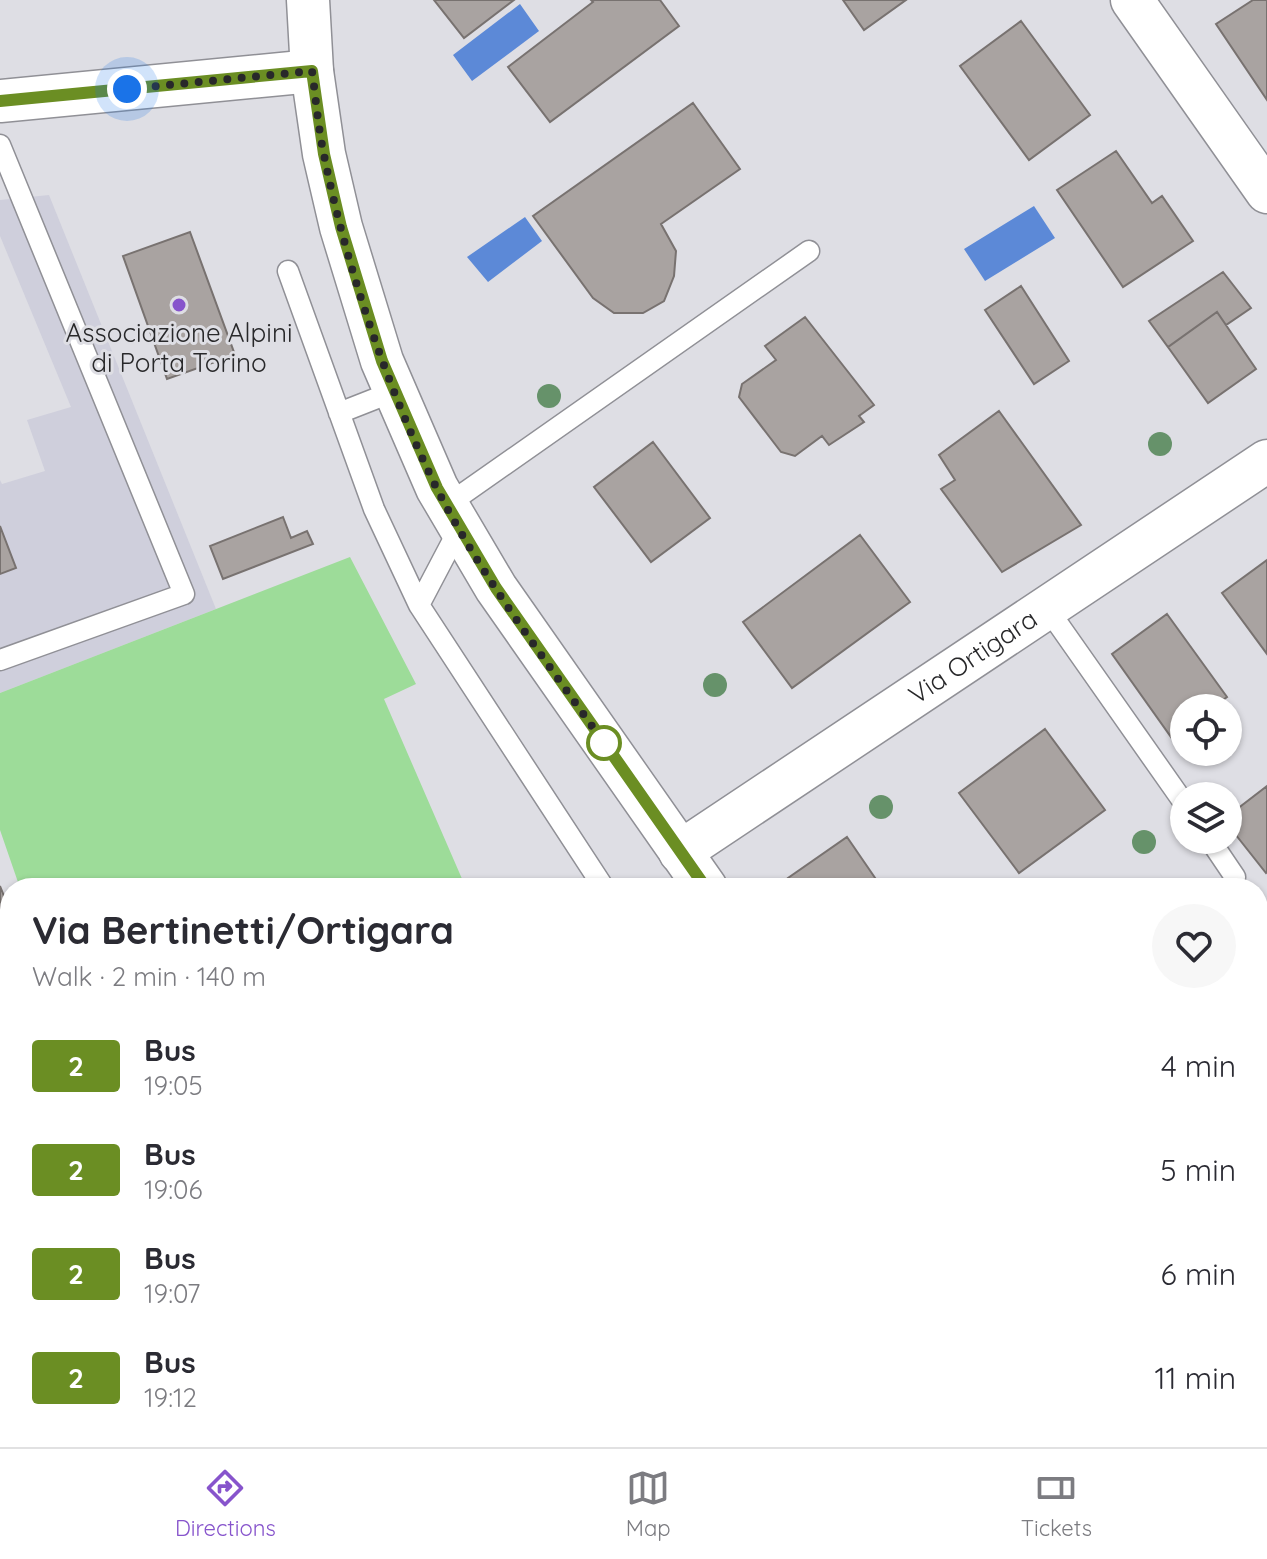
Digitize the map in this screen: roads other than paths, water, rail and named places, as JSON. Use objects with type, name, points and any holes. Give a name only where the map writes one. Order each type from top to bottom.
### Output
[{"type":"street","points":[[308,0],[312,71],[324,154],[341,227],[382,361],[395,391],[453,516],[496,588],[699,878]]},
{"type":"street","points":[[1132,0],[1267,192]]},
{"type":"street","points":[[0,101],[312,71]]},
{"type":"street","name":"Via Ortigara","points":[[680,852],[1267,461]]},
{"type":"lane","points":[[0,145],[184,594],[0,660]]},
{"type":"lane","points":[[419,605],[453,516],[809,251]]},
{"type":"lane","points":[[288,271],[374,509],[419,605],[597,878]]},
{"type":"lane","points":[[339,413],[395,391]]},
{"type":"lane","points":[[1047,608],[1170,783]]},
{"type":"lane","points":[[1219,854],[1235,877]]},
{"type":"water","points":[[520,4],[539,31],[472,81],[453,55]]},
{"type":"water","points":[[1034,206],[1055,238],[985,281],[964,249]]},
{"type":"water","points":[[525,217],[542,241],[488,282],[467,257]]},
{"type":"place","name":"Associazione Alpini di Porta Torino","points":[[179,305]]}]
